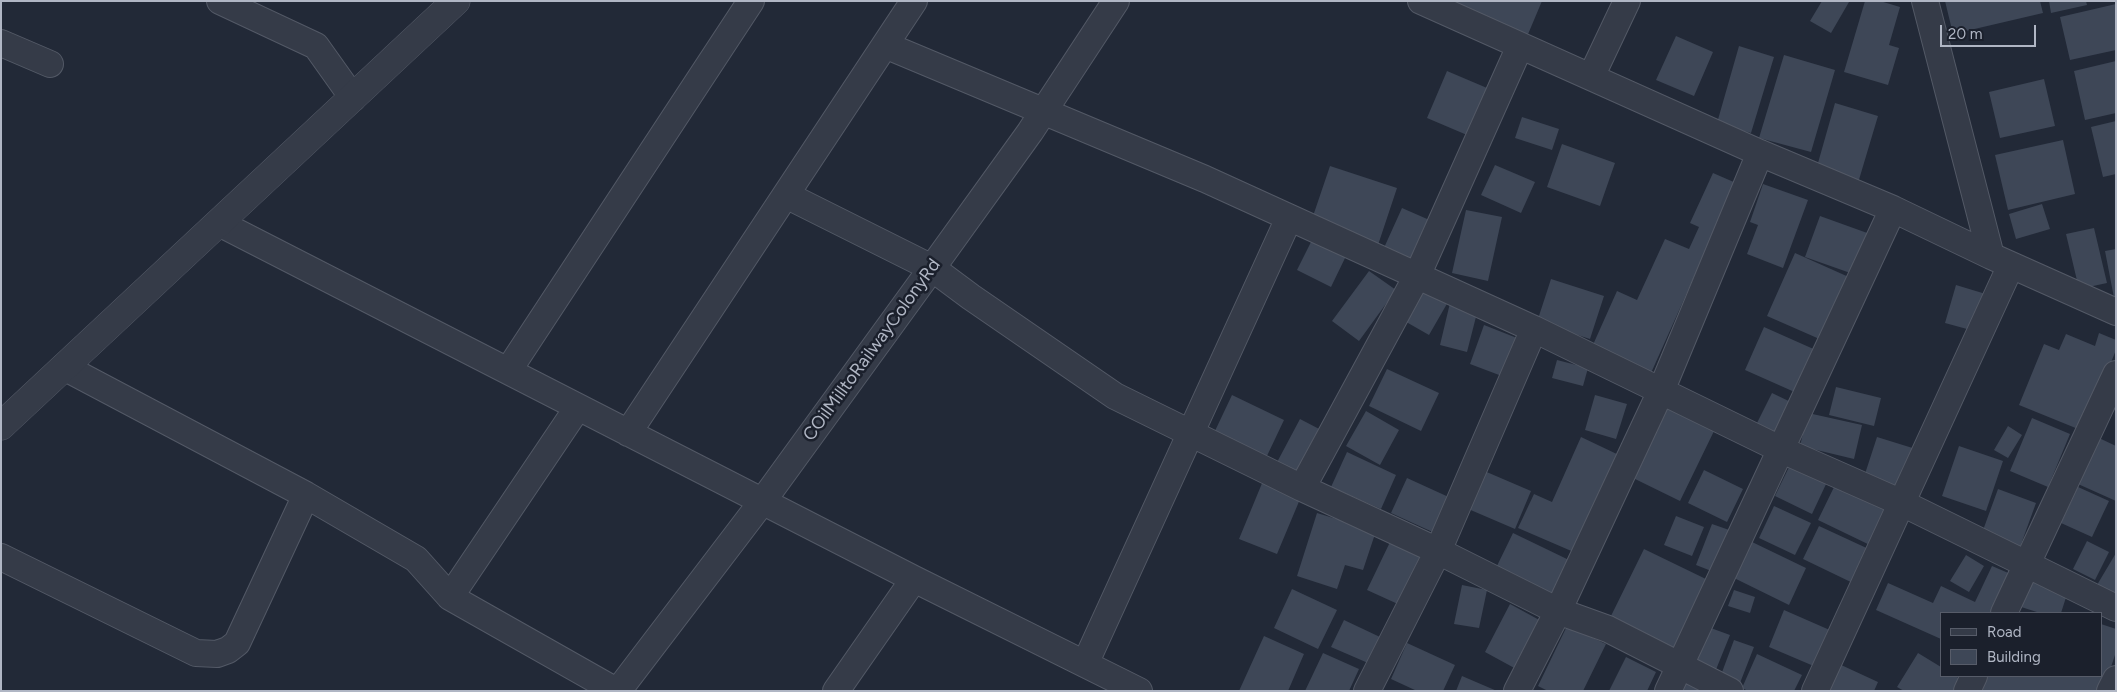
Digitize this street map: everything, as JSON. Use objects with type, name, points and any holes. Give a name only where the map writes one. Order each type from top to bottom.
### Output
[{"type":"street","points":[[220,1],[316,46],[353,98]]},
{"type":"street","points":[[1,426],[456,1]]},
{"type":"street","points":[[508,371],[751,1]]},
{"type":"street","points":[[628,433],[914,1]]},
{"type":"street","name":"COilMilltoRailwayColonyRd","points":[[617,691],[762,502],[932,268],[1044,111],[1116,1]]},
{"type":"street","points":[[1421,1],[1591,78],[1893,210],[2116,312]]},
{"type":"street","points":[[1591,78],[1627,1]]},
{"type":"street","points":[[1815,691],[1902,503],[2001,261],[1925,1]]},
{"type":"street","points":[[1,43],[50,64]]},
{"type":"street","points":[[885,45],[1205,179],[1534,329],[1782,450],[1902,503],[2116,608]]},
{"type":"street","points":[[1302,488],[1417,276],[1520,46]]},
{"type":"street","points":[[1517,691],[1558,611],[1661,391],[1760,152]]},
{"type":"street","points":[[786,195],[932,268],[1115,396],[1302,488],[1438,551],[1558,611],[1608,629],[1730,691]]},
{"type":"street","points":[[1668,691],[1893,210]]},
{"type":"street","points":[[1085,664],[1289,218]]},
{"type":"street","points":[[219,223],[762,502],[1138,691]]},
{"type":"street","points":[[1367,691],[1438,551],[1534,329]]},
{"type":"street","points":[[64,367],[306,495],[416,559],[450,597],[617,691]]},
{"type":"street","points":[[2004,612],[2116,374]]},
{"type":"street","points":[[450,597],[578,407]]},
{"type":"street","points":[[1,557],[196,653],[217,654],[228,650],[237,643],[306,495]]},
{"type":"street","points":[[836,691],[914,579]]},
{"type":"street","points":[[1967,691],[1974,677]]},
{"type":"street","points":[[2110,691],[2116,678]]},
{"type":"building","points":[[1455,1],[1542,1],[1526,39],[1452,7]]},
{"type":"building","points":[[1822,1],[1849,2],[1831,33],[1810,21]]},
{"type":"building","points":[[1865,1],[1880,1],[1900,7],[1889,45],[1899,48],[1888,85],[1844,72]]},
{"type":"building","points":[[1945,1],[2040,1],[2043,13],[1953,34]]},
{"type":"building","points":[[2049,1],[2086,1],[2087,5],[2051,13]]},
{"type":"building","points":[[2116,4],[2116,50],[2070,60],[2060,17]]},
{"type":"building","points":[[1676,36],[1713,52],[1694,96],[1656,80]]},
{"type":"building","points":[[1739,46],[1774,57],[1751,133],[1717,123]]},
{"type":"building","points":[[1784,55],[1835,70],[1811,152],[1759,138]]},
{"type":"building","points":[[2116,61],[2116,113],[2085,120],[2074,71]]},
{"type":"building","points":[[1447,71],[1487,88],[1467,135],[1427,118]]},
{"type":"building","points":[[2044,79],[2055,126],[2000,138],[1989,92]]},
{"type":"building","points":[[1835,103],[1878,116],[1858,183],[1816,170]]},
{"type":"building","points":[[1522,117],[1559,129],[1552,150],[1515,138]]},
{"type":"building","points":[[2116,121],[2116,174],[2103,177],[2091,127]]},
{"type":"building","points":[[2063,140],[2075,194],[2008,210],[1995,155]]},
{"type":"building","points":[[1562,144],[1615,163],[1600,206],[1547,187]]},
{"type":"building","points":[[1495,165],[1535,182],[1521,213],[1481,195]]},
{"type":"building","points":[[1330,166],[1397,188],[1378,245],[1311,222]]},
{"type":"building","points":[[1713,173],[1736,183],[1651,373],[1592,347],[1617,291],[1637,300],[1665,239],[1689,249],[1699,227],[1690,223]]},
{"type":"building","points":[[1763,184],[1808,200],[1783,268],[1747,254],[1758,225],[1750,222]]},
{"type":"building","points":[[2042,204],[2050,229],[2016,239],[2009,214]]},
{"type":"building","points":[[1402,208],[1434,222],[1416,265],[1383,250]]},
{"type":"building","points":[[1466,210],[1502,217],[1488,281],[1452,273]]},
{"type":"building","points":[[1820,216],[1870,234],[1856,275],[1805,257]]},
{"type":"building","points":[[2094,228],[2107,283],[2079,289],[2066,234]]},
{"type":"building","points":[[1312,240],[1346,256],[1331,287],[1297,270]]},
{"type":"building","points":[[2116,249],[2116,303],[2115,303],[2105,251]]},
{"type":"building","points":[[1795,253],[1851,278],[1824,341],[1767,316]]},
{"type":"building","points":[[1369,271],[1396,290],[1359,341],[1332,321]]},
{"type":"building","points":[[1551,279],[1604,296],[1590,339],[1537,322]]},
{"type":"building","points":[[1956,285],[1989,295],[1978,332],[1945,323]]},
{"type":"building","points":[[1421,286],[1448,302],[1429,335],[1401,319]]},
{"type":"building","points":[[1450,303],[1478,309],[1467,352],[1440,345]]},
{"type":"building","points":[[1484,325],[1522,340],[1507,378],[1470,364]]},
{"type":"building","points":[[1764,327],[1818,351],[1799,394],[1745,370]]},
{"type":"building","points":[[2099,333],[2116,340],[2116,350],[2083,431],[2019,405],[2044,344],[2059,350],[2066,334],[2095,346]]},
{"type":"building","points":[[1557,360],[1588,368],[1583,386],[1552,378]]},
{"type":"building","points":[[1387,369],[1439,393],[1421,431],[1369,406]]},
{"type":"building","points":[[1836,387],[1881,398],[1874,426],[1829,415]]},
{"type":"building","points":[[1772,393],[1797,405],[1781,438],[1756,425]]},
{"type":"building","points":[[1232,395],[1284,420],[1266,458],[1214,433]]},
{"type":"building","points":[[1595,395],[1627,404],[1616,439],[1585,430]]},
{"type":"building","points":[[1668,406],[1715,429],[1680,501],[1633,478]]},
{"type":"building","points":[[1366,411],[1399,430],[1380,465],[1346,446]]},
{"type":"building","points":[[1808,413],[1862,425],[1854,459],[1800,446]]},
{"type":"building","points":[[2032,418],[2070,434],[2048,487],[2010,471]]},
{"type":"building","points":[[1300,419],[1325,432],[1299,480],[1275,466]]},
{"type":"building","points":[[2008,426],[2022,435],[2008,458],[1994,450]]},
{"type":"building","points":[[1581,437],[1621,456],[1576,553],[1518,528],[1534,494],[1552,502]]},
{"type":"building","points":[[1877,437],[1919,450],[1905,493],[1863,480]]},
{"type":"building","points":[[2099,438],[2116,446],[2116,501],[2078,484]]},
{"type":"building","points":[[1959,446],[2003,461],[1986,511],[1942,496]]},
{"type":"building","points":[[1347,452],[1396,475],[1381,509],[1331,487]]},
{"type":"building","points":[[1790,465],[1827,482],[1812,514],[1775,496]]},
{"type":"building","points":[[1482,470],[1531,491],[1515,529],[1466,508]]},
{"type":"building","points":[[1704,470],[1743,489],[1727,522],[1688,503]]},
{"type":"building","points":[[1265,476],[1303,492],[1277,554],[1239,539]]},
{"type":"building","points":[[1407,478],[1453,499],[1437,534],[1391,513]]},
{"type":"building","points":[[1835,485],[1891,511],[1874,547],[1818,520]]},
{"type":"building","points":[[2078,487],[2109,501],[2092,537],[2061,523]]},
{"type":"building","points":[[1998,489],[2036,503],[2020,547],[1982,533]]},
{"type":"building","points":[[1774,506],[1811,523],[1795,555],[1759,538]]},
{"type":"building","points":[[1317,513],[1376,531],[1363,570],[1345,565],[1337,589],[1297,576]]},
{"type":"building","points":[[1676,516],[1704,527],[1692,556],[1664,545]]},
{"type":"building","points":[[1712,524],[1735,532],[1719,574],[1696,565]]},
{"type":"building","points":[[1819,526],[1873,551],[1857,585],[1803,559]]},
{"type":"building","points":[[1513,533],[1569,560],[1551,599],[1494,572]]},
{"type":"building","points":[[1391,540],[1423,555],[1400,605],[1367,590]]},
{"type":"building","points":[[1750,541],[1806,568],[1789,605],[1732,577]]},
{"type":"building","points":[[2087,541],[2109,552],[2095,580],[2073,569]]},
{"type":"building","points":[[1644,549],[1710,581],[1675,652],[1609,620]]},
{"type":"building","points":[[2116,553],[2116,603],[2094,590]]},
{"type":"building","points":[[1966,555],[1984,566],[1969,592],[1950,581]]},
{"type":"building","points":[[1992,566],[2013,575],[1996,612],[1940,612],[1940,639],[1876,610],[1888,583],[1933,603],[1941,586],[1975,602]]},
{"type":"building","points":[[2030,574],[2069,588],[2061,612],[2037,612],[2018,606]]},
{"type":"building","points":[[1462,585],[1487,590],[1479,628],[1454,624]]},
{"type":"building","points":[[1292,589],[1337,610],[1318,649],[1274,628]]},
{"type":"building","points":[[1734,590],[1755,597],[1750,613],[1728,606]]},
{"type":"building","points":[[1510,604],[1543,622],[1518,670],[1485,652]]},
{"type":"building","points":[[1784,610],[1832,631],[1816,667],[1769,647]]},
{"type":"building","points":[[1344,620],[1380,637],[1368,663],[1331,647]]},
{"type":"building","points":[[2102,624],[2116,629],[2116,652],[2103,691],[1982,691],[1987,677],[2102,677]]},
{"type":"building","points":[[1567,626],[1606,644],[1583,691],[1548,691],[1538,686]]},
{"type":"building","points":[[1708,627],[1730,635],[1715,672],[1693,664]]},
{"type":"building","points":[[1264,636],[1304,654],[1288,691],[1239,691]]},
{"type":"building","points":[[1734,640],[1754,647],[1740,683],[1721,675]]},
{"type":"building","points":[[1407,643],[1455,665],[1443,691],[1417,691],[1391,679]]},
{"type":"building","points":[[1323,653],[1359,669],[1349,691],[1305,691]]},
{"type":"building","points":[[1918,653],[1940,666],[1940,677],[1957,677],[1964,681],[1958,691],[1904,691],[1897,687]]},
{"type":"building","points":[[1757,654],[1802,675],[1794,691],[1748,691],[1742,688]]},
{"type":"building","points":[[1626,657],[1656,672],[1647,691],[1609,691]]},
{"type":"building","points":[[1839,664],[1878,682],[1874,691],[1827,691]]},
{"type":"building","points":[[1462,676],[1497,691],[1456,691]]},
{"type":"building","points":[[1688,677],[1717,691],[1682,691]]}]
